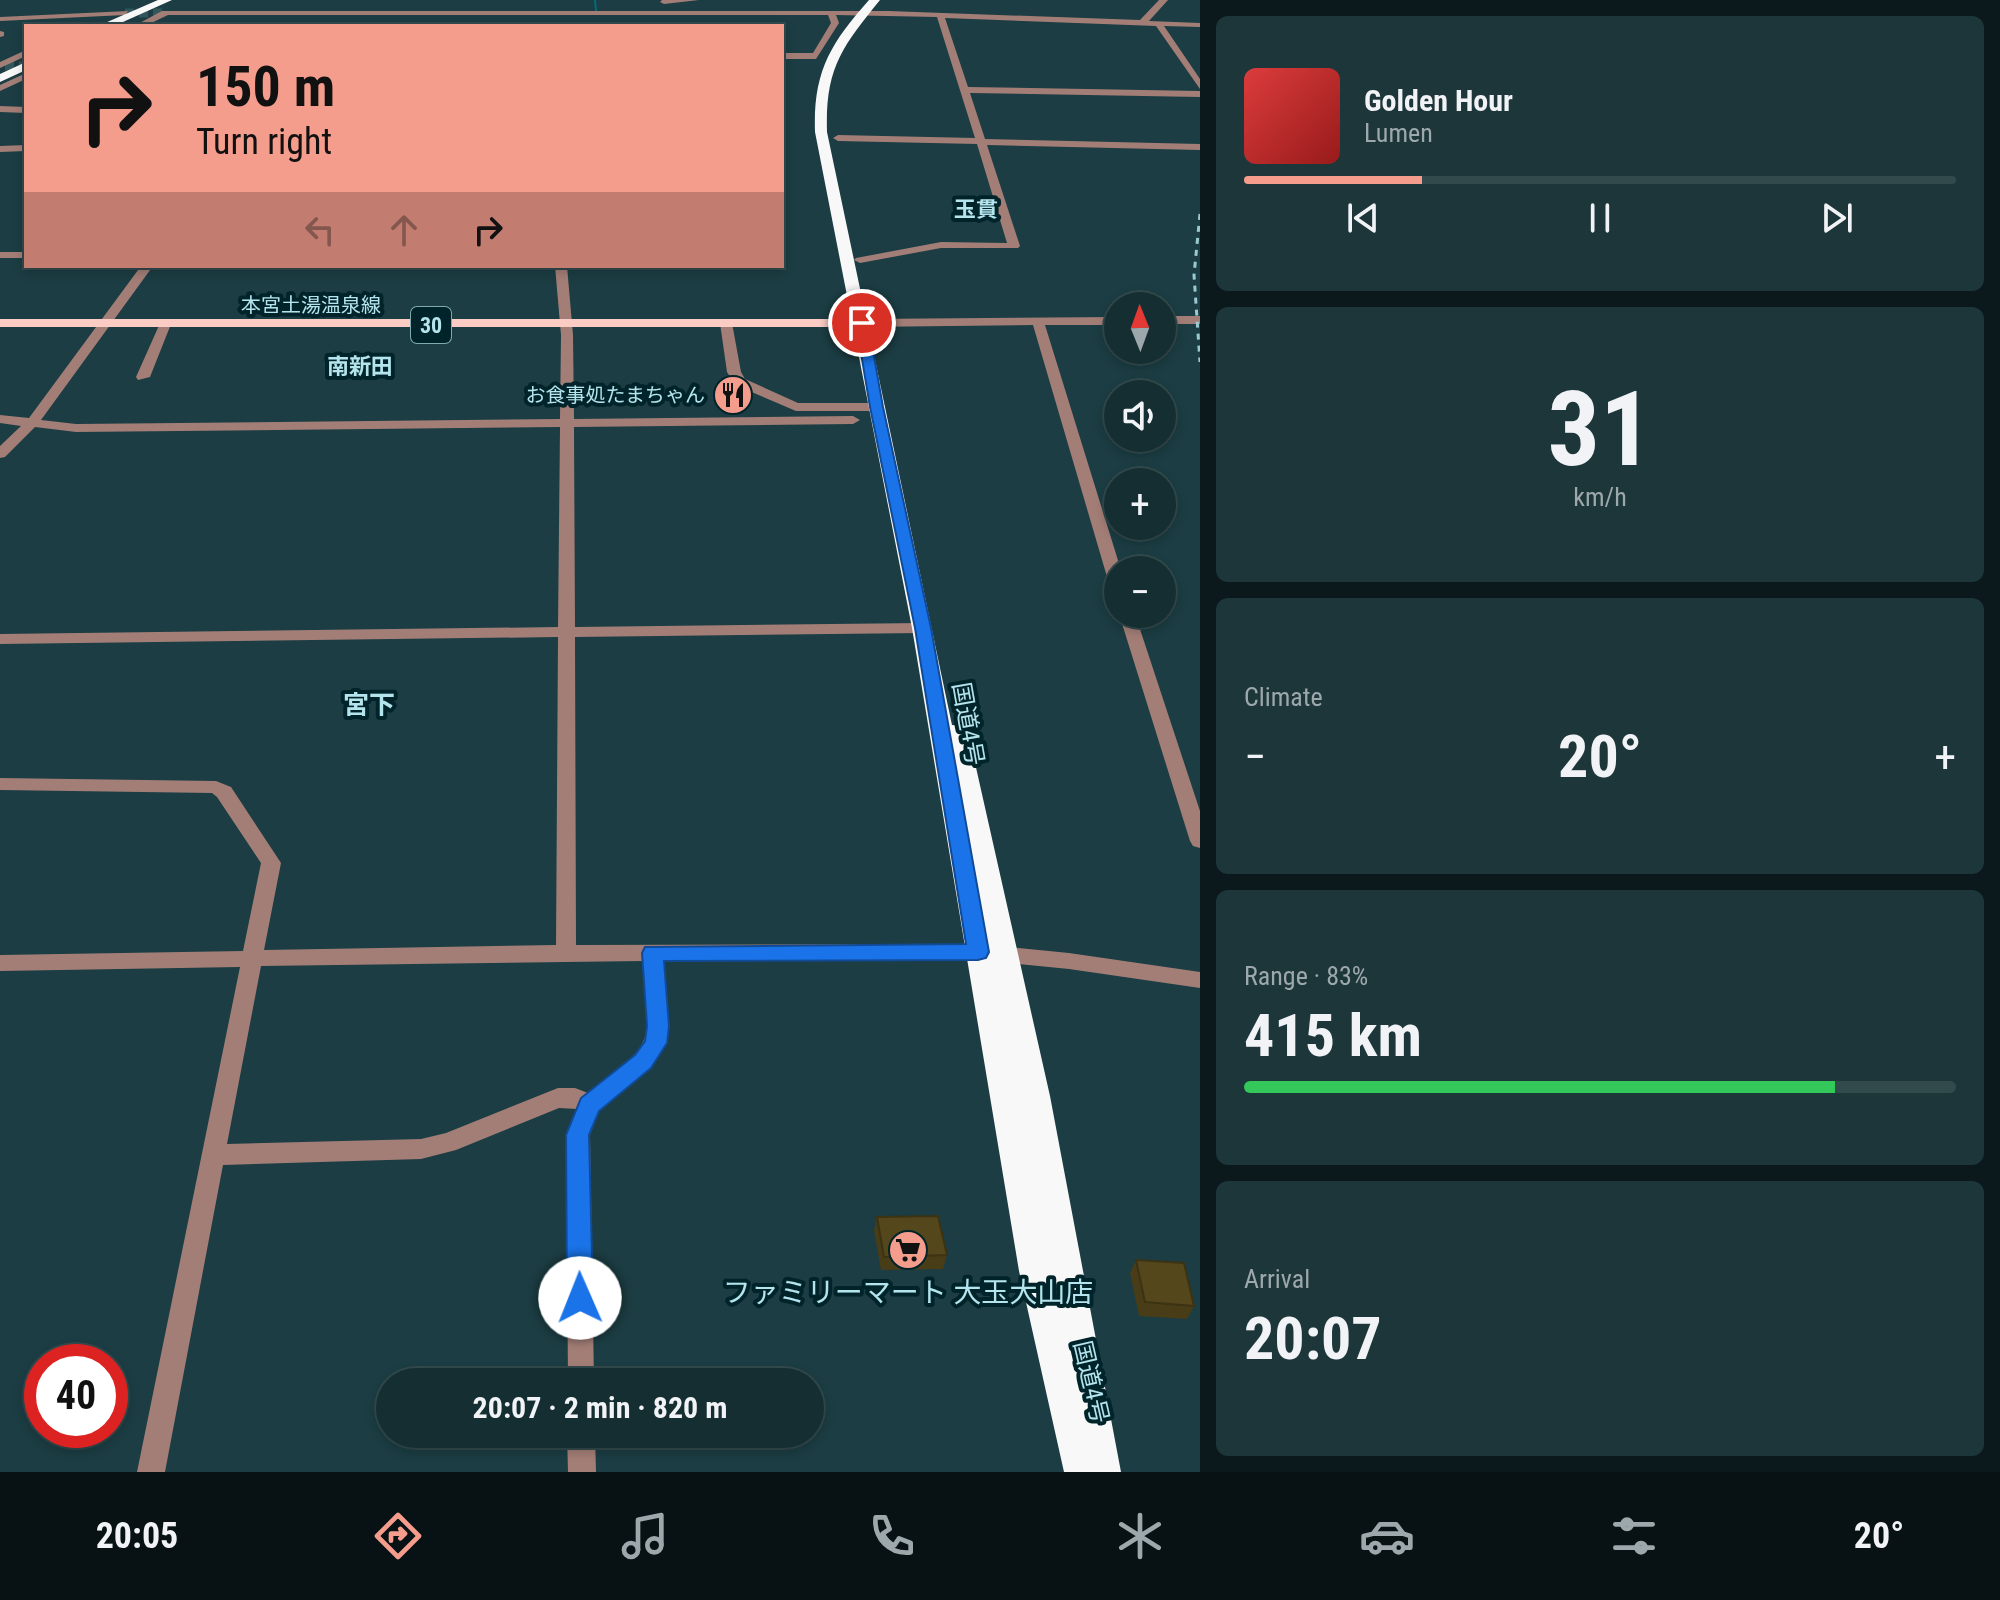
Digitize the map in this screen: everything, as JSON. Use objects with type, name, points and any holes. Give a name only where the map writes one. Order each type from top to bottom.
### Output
[{"type":"highway","points":[[109,24],[167,0]]},
{"type":"highway","points":[[122,24],[179,0]]},
{"type":"highway","name":"国道4号","points":[[877,7],[851,45],[839,74],[838,138],[860,260],[877,407],[923,628],[1036,1271],[1083,1472]]},
{"type":"highway","name":"国道4号","points":[[877,7],[830,55],[820,98],[821,132],[869,323],[1035,1096],[1102,1472]]},
{"type":"highway","points":[[1,69],[24,63]]},
{"type":"main road","name":"本宮土湯温泉線","points":[[0,323],[869,323]]},
{"type":"street","points":[[98,14],[105,0]]},
{"type":"street","points":[[545,0],[548,24]]},
{"type":"street","points":[[628,13],[625,8],[628,4],[695,0]]},
{"type":"street","points":[[1145,22],[1144,18],[1164,0]]},
{"type":"street","points":[[877,7],[944,13],[1040,15],[1039,6]]},
{"type":"street","points":[[18,17],[25,7]]},
{"type":"street","points":[[142,24],[164,13],[831,14],[877,7],[1200,25]]},
{"type":"street","points":[[0,19],[125,13]]},
{"type":"street","points":[[231,24],[237,13]]},
{"type":"street","points":[[860,260],[941,245],[1014,246],[963,90],[944,13]]},
{"type":"street","points":[[61,14],[64,24]]},
{"type":"street","points":[[784,56],[816,56],[835,23],[831,14]]},
{"type":"street","points":[[1158,23],[1200,86]]},
{"type":"street","points":[[1,69],[24,54]]},
{"type":"street","points":[[0,88],[24,77]]},
{"type":"street","points":[[963,90],[1200,94]]},
{"type":"street","points":[[0,109],[24,110]]},
{"type":"street","points":[[838,138],[1200,147]]},
{"type":"street","points":[[0,149],[24,148]]},
{"type":"street","points":[[0,255],[24,255]]},
{"type":"street","points":[[0,454],[32,423],[146,268]]},
{"type":"street","points":[[561,268],[567,424],[566,953]]},
{"type":"street","points":[[1176,320],[1200,320]]},
{"type":"street","points":[[869,323],[1104,321]]},
{"type":"street","points":[[1038,322],[1109,556]]},
{"type":"street","points":[[726,323],[736,378],[807,409],[877,407]]},
{"type":"street","points":[[143,377],[165,324]]},
{"type":"street","points":[[780,422],[783,401]]},
{"type":"street","points":[[0,419],[76,428],[853,420]]},
{"type":"street","points":[[0,639],[923,628]]},
{"type":"street","points":[[1132,628],[1200,841]]},
{"type":"street","points":[[0,784],[205,785],[224,792],[271,863],[151,1472]]},
{"type":"street","points":[[0,963],[566,953],[978,952],[1200,980]]},
{"type":"street","points":[[581,1368],[578,1135],[590,1105],[643,1061],[655,1043],[658,1026],[653,953]]},
{"type":"street","points":[[214,1155],[421,1149],[448,1143],[558,1098],[575,1098],[590,1105]]},
{"type":"street","points":[[581,1448],[582,1472]]},
{"type":"building","points":[[938,1216],[947,1255],[884,1257],[877,1217]]},
{"type":"building","points":[[1136,1260],[1184,1263],[1194,1306],[1145,1302]]},
{"type":"waterway","points":[[595,0],[596,11]]},
{"type":"tunnel","points":[[125,13],[162,13]]},
{"type":"tunnel","points":[[5,66],[24,66]]},
{"type":"railway","points":[[1200,214],[1194,275],[1200,362]]},
{"type":"place","name":"お食事処たまちゃん","points":[[733,395]]},
{"type":"place","name":"ファミリーマート 大玉大山店","points":[[908,1250]]},
{"type":"district","name":"玉貫","points":[[976,209]]},
{"type":"district","name":"南新田","points":[[360,366]]},
{"type":"district","name":"宮下","points":[[369,705]]},
{"type":"route","points":[[580,1298],[578,1135],[590,1105],[643,1061],[655,1043],[658,1026],[653,953],[978,952],[923,628],[862,323]]}]
